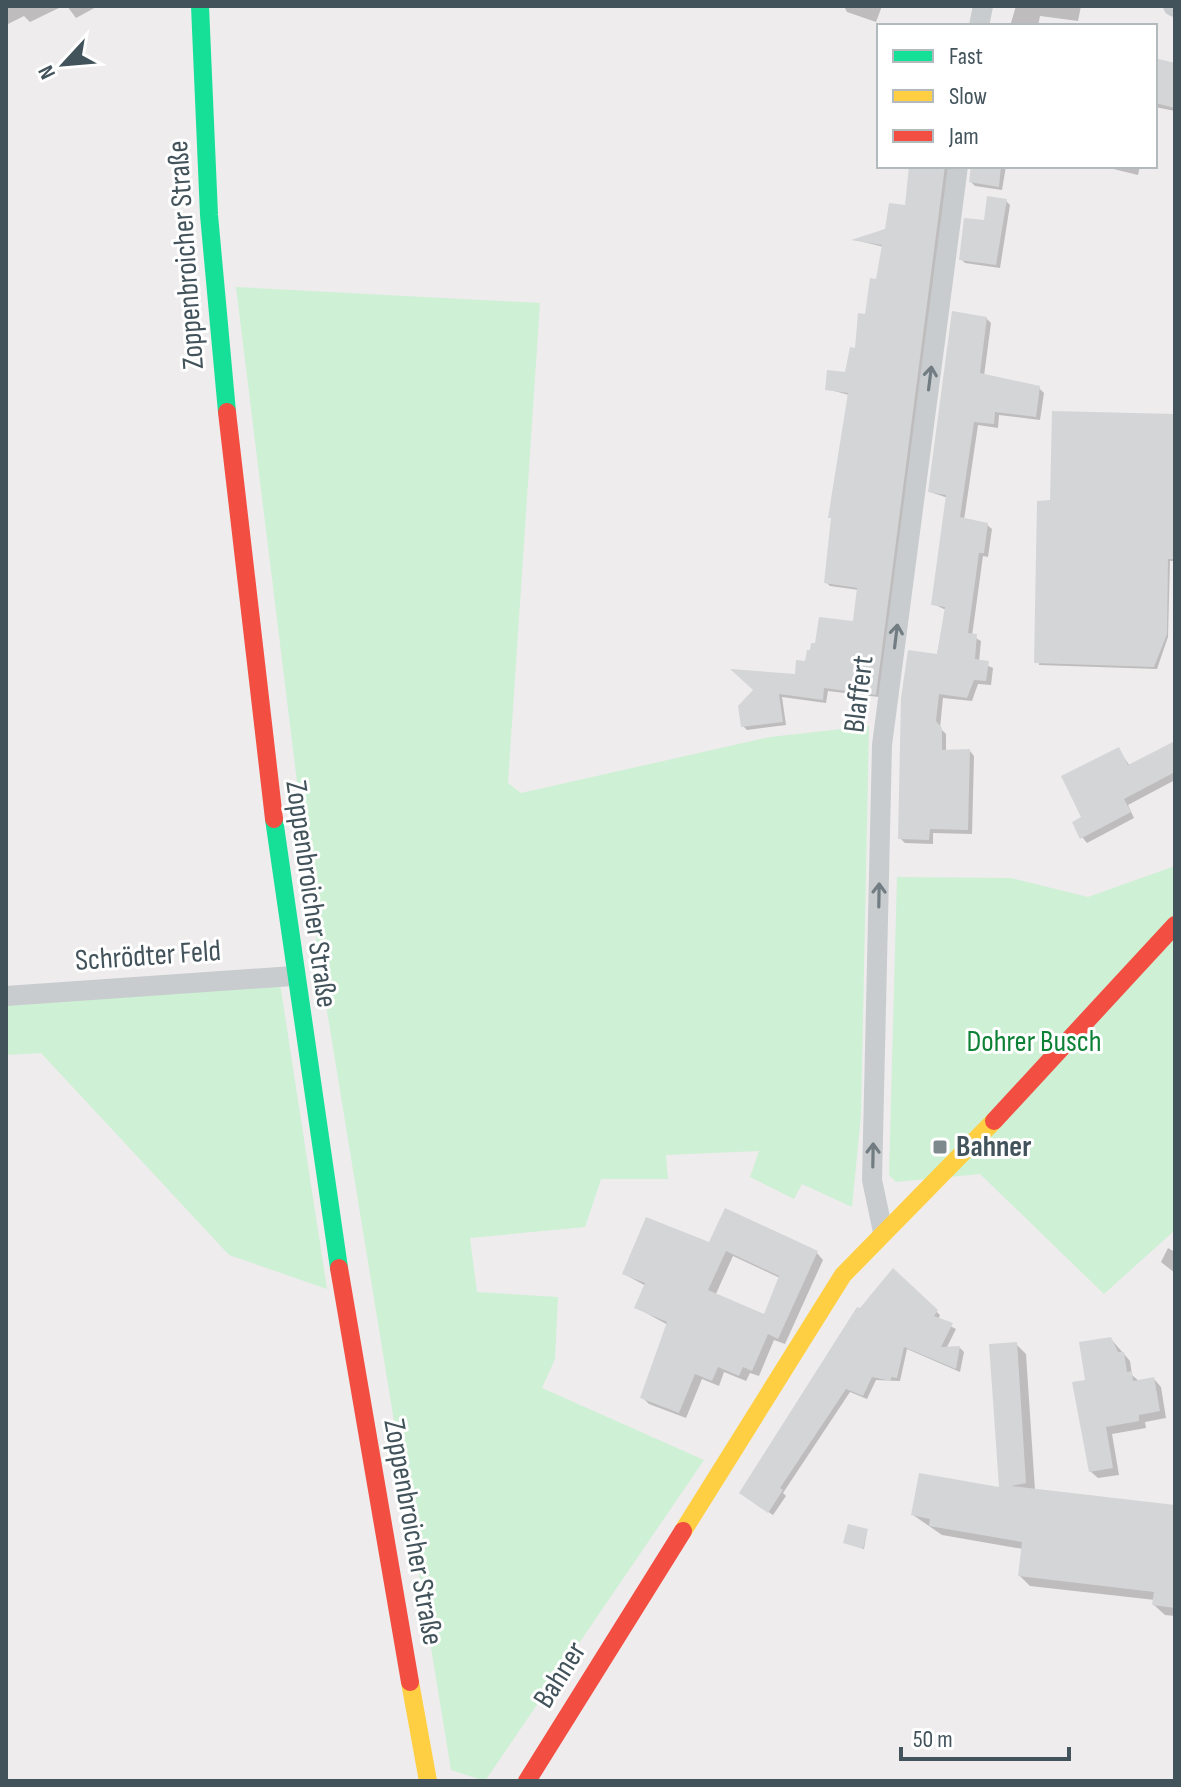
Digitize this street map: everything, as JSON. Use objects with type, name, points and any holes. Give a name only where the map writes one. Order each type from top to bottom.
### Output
[{"type":"main road","name":"Zoppenbroicher Straße","points":[[200,6],[214,288],[258,706],[293,976],[428,1781]]},
{"type":"main road","name":"Bahner","points":[[527,1781],[843,1275],[883,1232],[942,1177],[1175,925]]},
{"type":"street","name":"Blaffert","points":[[883,1232],[872,1180],[882,745],[958,168]]},
{"type":"street","name":"Schrödter Feld","points":[[6,996],[293,976]]},
{"type":"green space","points":[[236,287],[540,303],[508,783],[521,793],[770,737],[869,726],[861,1115],[852,1207],[802,1184],[794,1199],[750,1177],[759,1151],[666,1155],[668,1179],[601,1179],[585,1227],[470,1238],[477,1292],[558,1297],[555,1359],[542,1388],[704,1460],[485,1781],[451,1770],[320,968]]},
{"type":"green space","name":"Dohrer Busch","points":[[1175,866],[1175,1230],[1104,1294],[980,1174],[896,1182],[889,1175],[897,877],[1011,878],[1088,897]]},
{"type":"green space","points":[[279,977],[327,1289],[229,1255],[41,1053],[6,1055],[6,1005]]},
{"type":"building","points":[[1157,58],[1175,63],[1175,108],[1157,104]]},
{"type":"building","points":[[909,168],[945,168],[876,695],[824,688],[823,700],[779,694],[783,722],[741,727],[738,706],[753,690],[730,669],[795,674],[796,660],[805,661],[807,650],[810,650],[811,643],[815,643],[819,617],[853,621],[857,588],[824,583],[831,518],[828,518],[848,393],[825,390],[827,370],[845,372],[850,347],[855,348],[858,313],[865,314],[870,278],[876,279],[882,245],[851,240],[885,229],[889,203],[905,205]]},
{"type":"building","points":[[971,168],[1001,168],[999,187],[969,182]]},
{"type":"building","points":[[987,196],[1007,199],[996,265],[959,260],[964,218],[984,220]]},
{"type":"building","points":[[952,311],[987,317],[980,373],[1040,386],[1036,417],[995,412],[994,424],[974,422],[960,517],[988,523],[984,553],[979,553],[968,633],[977,634],[975,659],[989,661],[986,681],[974,680],[967,698],[939,694],[936,721],[942,728],[942,750],[970,749],[968,830],[930,829],[929,840],[898,839],[901,698],[908,650],[937,654],[945,607],[931,605],[946,495],[928,492]]},
{"type":"building","points":[[1052,411],[1175,414],[1175,559],[1168,559],[1167,634],[1154,667],[1034,663],[1037,501],[1050,500]]},
{"type":"building","points":[[1175,741],[1175,772],[1124,799],[1131,812],[1080,839],[1072,822],[1081,817],[1061,776],[1119,747],[1128,765]]},
{"type":"building","points":[[725,1208],[818,1251],[778,1339],[768,1334],[752,1371],[743,1367],[739,1376],[718,1367],[712,1381],[695,1374],[679,1413],[640,1398],[667,1322],[634,1308],[645,1283],[622,1274],[646,1217],[709,1242]],"holes":[[[726,1251],[779,1276],[764,1314],[708,1290]]]},
{"type":"building","points":[[893,1268],[938,1310],[934,1316],[953,1323],[941,1347],[960,1346],[956,1369],[904,1347],[897,1378],[891,1377],[891,1381],[872,1377],[863,1396],[846,1389],[780,1488],[783,1490],[768,1513],[739,1493],[857,1307],[860,1308]]},
{"type":"building","points":[[1111,1337],[1118,1352],[1124,1352],[1127,1372],[1132,1371],[1133,1381],[1154,1377],[1160,1411],[1139,1415],[1139,1421],[1106,1427],[1113,1468],[1089,1472],[1072,1382],[1085,1380],[1079,1342]]},
{"type":"building","points":[[1017,1342],[1026,1483],[1011,1486],[1175,1505],[1175,1608],[1152,1605],[1154,1592],[1018,1576],[1022,1542],[929,1526],[930,1519],[911,1515],[919,1473],[999,1487],[989,1344]]},
{"type":"building","points":[[848,1524],[868,1529],[863,1549],[843,1543]]},
{"type":"traffic: fast","points":[[200,6],[209,215],[227,412]]},
{"type":"traffic: fast","points":[[274,819],[339,1268]]},
{"type":"traffic: slow","points":[[683,1531],[843,1275],[994,1121]]},
{"type":"traffic: slow","points":[[410,1682],[428,1781]]},
{"type":"traffic: jam","points":[[227,412],[274,819]]},
{"type":"traffic: jam","points":[[994,1121],[1175,925]]},
{"type":"traffic: jam","points":[[339,1268],[410,1682]]},
{"type":"traffic: jam","points":[[527,1781],[683,1531]]},
{"type":"place","name":"Bahner","points":[[940,1147]]}]
